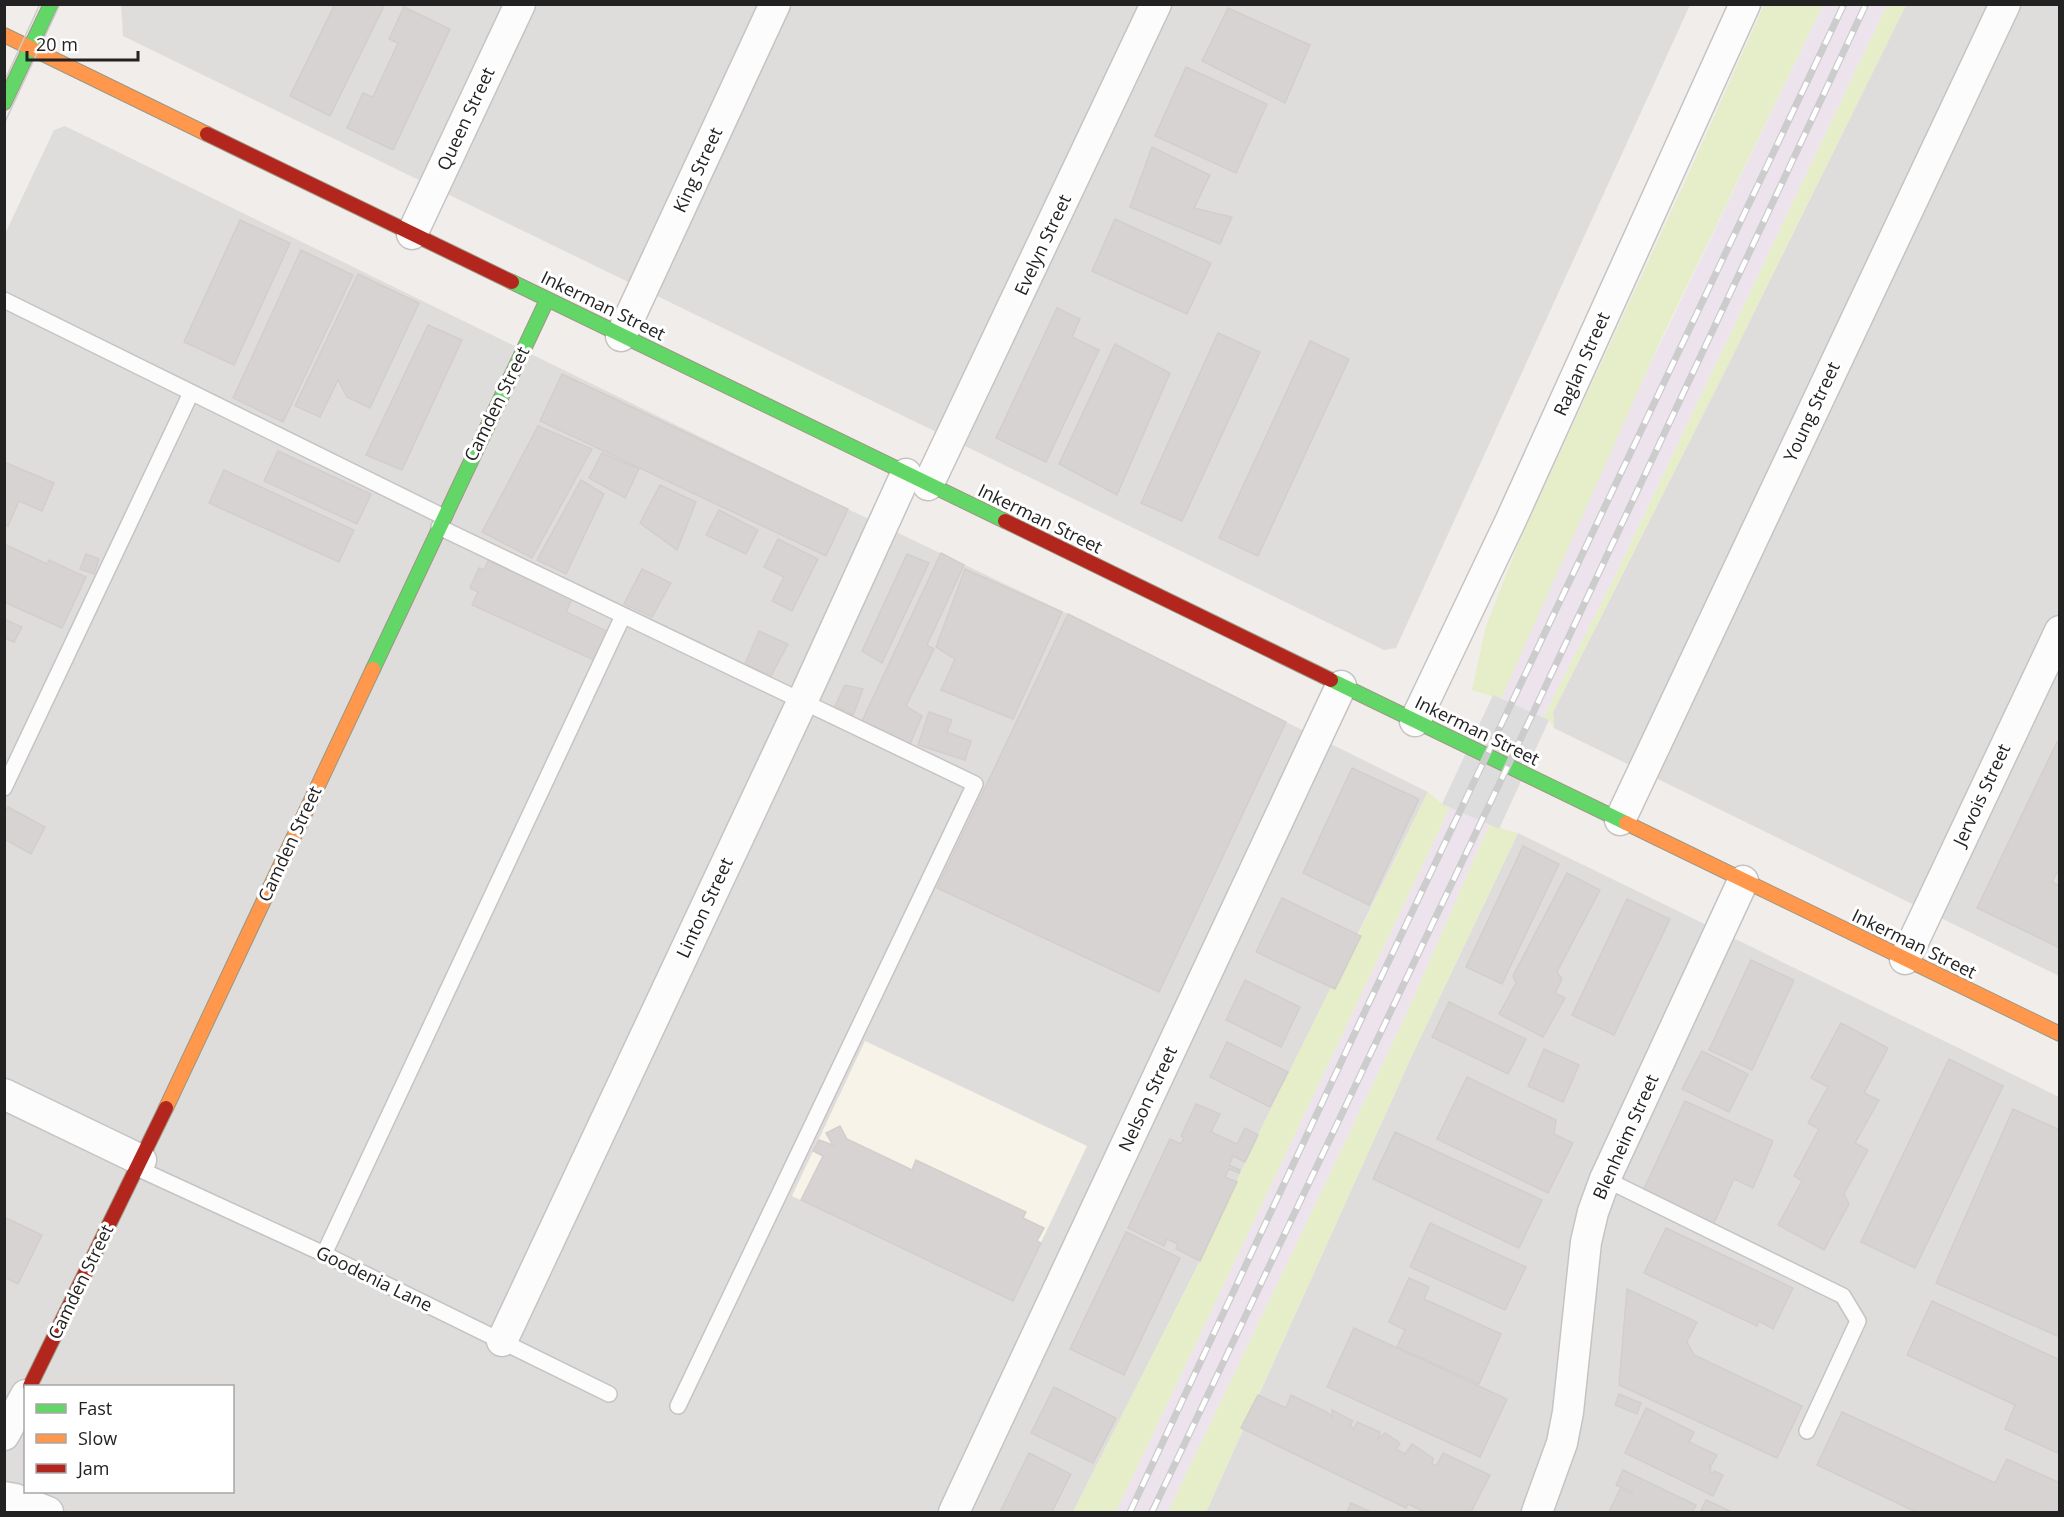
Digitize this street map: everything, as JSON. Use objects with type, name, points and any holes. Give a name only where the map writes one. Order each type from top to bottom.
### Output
[{"type":"street","points":[[4,103],[51,4]]},
{"type":"street","name":"Queen Street","points":[[412,234],[520,4]]},
{"type":"street","name":"King Street","points":[[621,336],[775,4]]},
{"type":"street","name":"Evelyn Street","points":[[917,479],[1156,4]]},
{"type":"street","name":"Raglan Street","points":[[1415,721],[1510,522],[1745,4]]},
{"type":"street","name":"Young Street","points":[[1620,820],[2005,4]]},
{"type":"street","name":"Inkerman Street","points":[[4,35],[2060,1034]]},
{"type":"street","name":"Camden Street","points":[[30,1385],[139,1164],[547,300]]},
{"type":"street","name":"Linton Street","points":[[502,1341],[802,702],[917,479]]},
{"type":"street","name":"Jervois Street","points":[[1905,959],[2060,631]]},
{"type":"street","name":"Nelson Street","points":[[954,1512],[1341,686]]},
{"type":"street","name":"Blenheim Street","points":[[1537,1512],[1562,1443],[1568,1413],[1586,1242],[1605,1179],[1743,881]]},
{"type":"street","points":[[4,1094],[139,1164]]},
{"type":"street","points":[[4,1436],[24,1399]]},
{"type":"street","points":[[4,1497],[48,1512]]},
{"type":"lane","points":[[4,300],[191,393],[623,616],[975,784],[678,1406]]},
{"type":"lane","points":[[4,788],[191,393]]},
{"type":"lane","points":[[324,1254],[623,616]]},
{"type":"lane","name":"Goodenia Lane","points":[[139,1164],[609,1394]]},
{"type":"lane","points":[[1605,1179],[1843,1296],[1858,1321],[1807,1431]]},
{"type":"shaded area","points":[[121,5],[1690,5],[1396,648],[1384,650],[123,36]]},
{"type":"shaded area","points":[[1823,5],[1887,5],[1616,574],[1543,718],[1501,699],[1563,546]]},
{"type":"shaded area","points":[[1906,5],[2059,5],[2059,976],[1554,728],[1553,712]]},
{"type":"shaded area","points":[[65,126],[848,509],[1068,614],[1428,792],[1258,1135],[1200,1261],[1073,1512],[5,1512],[4,236],[54,130]]},
{"type":"shaded area","points":[[1450,807],[1489,825],[1407,1013],[1168,1512],[1116,1512]]},
{"type":"shaded area","points":[[1518,833],[2059,1097],[2059,1512],[1206,1512],[1413,1053]]},
{"type":"shaded area","points":[[865,1041],[1087,1146],[1013,1301],[792,1196]]},
{"type":"shaded area","points":[[1842,1232],[1929,1275],[1886,1362],[1900,1369],[1907,1355],[2015,1405],[2005,1429],[2017,1435],[1995,1483],[1829,1406],[1871,1319],[1857,1293],[1821,1275]]},
{"type":"shaded area","points":[[1702,1310],[1821,1366],[1802,1406],[1694,1355],[1687,1342]]},
{"type":"green space","points":[[1764,5],[1823,5],[1663,335],[1501,699],[1472,690],[1486,626],[1521,537]]},
{"type":"green space","points":[[1887,5],[1906,5],[1553,712],[1554,728],[1549,720],[1543,718],[1616,574]]},
{"type":"green space","points":[[1428,792],[1442,804],[1450,807],[1116,1512],[1073,1512],[1200,1261],[1258,1135],[1331,987],[1335,989],[1361,936],[1358,935]]},
{"type":"green space","points":[[1489,825],[1518,833],[1413,1053],[1206,1512],[1168,1512],[1407,1013]]},
{"type":"pier","points":[[1493,695],[1549,720],[1499,829],[1442,804]]},
{"type":"building","points":[[335,4],[385,4],[330,116],[290,96]]},
{"type":"building","points":[[404,7],[450,29],[393,150],[347,128],[363,93],[373,97],[398,43],[389,39]]},
{"type":"building","points":[[1228,8],[1310,45],[1285,103],[1202,61]]},
{"type":"building","points":[[1186,67],[1267,104],[1236,173],[1155,136]]},
{"type":"building","points":[[1152,147],[1210,175],[1194,208],[1232,217],[1220,244],[1130,207]]},
{"type":"building","points":[[1115,219],[1211,263],[1187,314],[1092,271]]},
{"type":"building","points":[[240,220],[290,243],[234,365],[184,342]]},
{"type":"building","points":[[301,250],[353,275],[283,422],[233,398]]},
{"type":"building","points":[[358,274],[419,303],[370,408],[347,397],[338,380],[320,417],[295,406]]},
{"type":"building","points":[[1057,308],[1080,319],[1072,337],[1099,350],[1046,462],[996,438]]},
{"type":"building","points":[[428,325],[462,340],[402,470],[366,455]]},
{"type":"building","points":[[1218,333],[1260,352],[1182,521],[1141,503]]},
{"type":"building","points":[[1310,341],[1349,359],[1258,556],[1219,538]]},
{"type":"building","points":[[1115,344],[1170,373],[1117,495],[1059,464]]},
{"type":"building","points":[[562,374],[848,509],[826,556],[540,421]]},
{"type":"building","points":[[538,426],[592,449],[532,558],[482,532]]},
{"type":"building","points":[[278,451],[371,494],[357,524],[264,481]]},
{"type":"building","points":[[602,453],[639,469],[625,498],[589,478]]},
{"type":"building","points":[[4,462],[54,483],[42,511],[19,501],[8,526],[4,525]]},
{"type":"building","points":[[224,470],[354,530],[339,562],[209,503]]},
{"type":"building","points":[[581,480],[604,494],[566,574],[537,560]]},
{"type":"building","points":[[660,485],[696,502],[677,550],[640,523]]},
{"type":"building","points":[[719,510],[758,530],[746,554],[706,535]]},
{"type":"building","points":[[778,539],[818,559],[792,611],[772,601],[784,577],[764,567]]},
{"type":"building","points":[[4,544],[47,564],[49,560],[86,577],[62,628],[4,602]]},
{"type":"building","points":[[941,553],[964,565],[927,645],[934,649],[906,706],[922,716],[910,744],[862,721]]},
{"type":"building","points":[[86,554],[99,559],[94,574],[80,569]]},
{"type":"building","points":[[907,554],[929,563],[882,663],[862,651]]},
{"type":"building","points":[[488,561],[572,599],[566,612],[607,631],[594,660],[472,605],[478,592],[470,588],[479,568],[484,570]]},
{"type":"building","points":[[642,569],[671,583],[652,617],[624,604]]},
{"type":"building","points":[[965,569],[1062,612],[1013,719],[941,690],[955,659],[936,647]]},
{"type":"building","points":[[1068,614],[1286,722],[1159,992],[937,888]]},
{"type":"building","points":[[4,619],[22,627],[14,642],[4,638]]},
{"type":"building","points":[[759,631],[788,644],[771,676],[745,664]]},
{"type":"building","points":[[845,685],[863,689],[853,715],[835,706]]},
{"type":"building","points":[[929,712],[952,720],[947,732],[971,741],[965,760],[918,745]]},
{"type":"building","points":[[2057,742],[2060,743],[2060,867],[2052,882],[2060,886],[2060,948],[1977,908]]},
{"type":"building","points":[[1352,768],[1419,799],[1369,905],[1303,873]]},
{"type":"building","points":[[8,807],[45,827],[31,854],[4,839],[4,813]]},
{"type":"building","points":[[1523,846],[1559,864],[1502,984],[1466,967]]},
{"type":"building","points":[[1567,873],[1600,890],[1557,972],[1562,979],[1555,993],[1565,998],[1543,1037],[1499,1014],[1516,983],[1513,976]]},
{"type":"building","points":[[1282,898],[1361,936],[1335,989],[1256,952]]},
{"type":"building","points":[[1627,899],[1670,919],[1614,1035],[1572,1015]]},
{"type":"building","points":[[1751,960],[1794,980],[1752,1070],[1709,1050]]},
{"type":"building","points":[[1245,980],[1300,1007],[1281,1047],[1226,1020]]},
{"type":"building","points":[[1449,1002],[1526,1039],[1508,1074],[1432,1037]]},
{"type":"building","points":[[1841,1023],[1888,1048],[1864,1093],[1879,1100],[1855,1143],[1868,1150],[1844,1194],[1849,1204],[1824,1250],[1778,1225],[1802,1181],[1794,1176],[1819,1129],[1808,1123],[1828,1087],[1811,1078]]},
{"type":"building","points":[[1227,1042],[1288,1072],[1270,1107],[1210,1077]]},
{"type":"building","points":[[1544,1049],[1579,1065],[1563,1102],[1528,1086]]},
{"type":"building","points":[[1702,1051],[1748,1074],[1729,1112],[1682,1089]]},
{"type":"building","points":[[1949,1059],[2003,1086],[1915,1268],[1861,1242]]},
{"type":"building","points":[[1467,1077],[1556,1120],[1554,1134],[1573,1143],[1548,1193],[1437,1139]]},
{"type":"building","points":[[1685,1101],[1773,1141],[1753,1188],[1734,1179],[1713,1225],[1642,1193]]},
{"type":"building","points":[[1196,1104],[1220,1114],[1211,1132],[1237,1144],[1245,1128],[1258,1135],[1245,1162],[1233,1156],[1229,1165],[1240,1170],[1239,1173],[1229,1169],[1225,1177],[1237,1182],[1200,1261],[1176,1249],[1178,1244],[1167,1239],[1164,1246],[1128,1228],[1170,1139],[1181,1144],[1184,1138],[1181,1136]]},
{"type":"building","points":[[2013,1109],[2060,1130],[2060,1337],[1936,1283]]},
{"type":"building","points":[[840,1126],[847,1139],[912,1170],[916,1160],[1026,1212],[1023,1218],[1044,1228],[1037,1241],[1041,1243],[1013,1301],[801,1200],[823,1156],[813,1151],[819,1140],[833,1145],[826,1133]]},
{"type":"building","points":[[1395,1132],[1542,1200],[1519,1248],[1373,1179]]},
{"type":"building","points":[[4,1217],[42,1235],[18,1284],[4,1277]]},
{"type":"building","points":[[1430,1223],[1526,1267],[1505,1310],[1410,1267]]},
{"type":"building","points":[[1666,1228],[1793,1288],[1773,1329],[1759,1321],[1757,1326],[1644,1273]]},
{"type":"building","points":[[1126,1232],[1180,1258],[1124,1375],[1070,1349]]},
{"type":"building","points":[[1409,1278],[1429,1287],[1424,1299],[1501,1334],[1479,1384],[1397,1347],[1405,1330],[1389,1322]]},
{"type":"building","points":[[1627,1289],[1697,1322],[1687,1342],[1694,1355],[1802,1406],[1777,1458],[1619,1385]]},
{"type":"building","points":[[1932,1301],[2060,1360],[2060,1454],[2005,1429],[2015,1405],[1907,1355]]},
{"type":"building","points":[[1354,1328],[1507,1399],[1480,1457],[1327,1387]]},
{"type":"building","points":[[1054,1387],[1116,1418],[1093,1463],[1031,1433]]},
{"type":"building","points":[[1619,1394],[1641,1403],[1637,1414],[1615,1405]]},
{"type":"building","points":[[1258,1395],[1286,1408],[1291,1395],[1327,1412],[1332,1417],[1332,1410],[1353,1421],[1350,1426],[1354,1429],[1357,1422],[1380,1432],[1378,1439],[1385,1433],[1400,1443],[1396,1449],[1405,1454],[1412,1444],[1433,1458],[1432,1465],[1437,1465],[1443,1453],[1490,1475],[1471,1512],[1425,1512],[1408,1504],[1406,1508],[1241,1428]]},
{"type":"building","points":[[1646,1408],[1694,1432],[1689,1442],[1717,1455],[1709,1466],[1711,1467],[1710,1472],[1714,1471],[1723,1475],[1713,1496],[1625,1453]]},
{"type":"building","points":[[1842,1412],[1995,1483],[2007,1459],[2060,1483],[2060,1507],[2057,1512],[1916,1512],[1817,1465]]},
{"type":"building","points":[[1029,1453],[1071,1474],[1052,1512],[1000,1512]]},
{"type":"building","points":[[1623,1470],[1696,1505],[1692,1512],[1609,1512],[1620,1489],[1632,1494],[1616,1485]]},
{"type":"building","points":[[1706,1500],[1732,1512],[1703,1512],[1701,1510]]},
{"type":"building","points":[[1351,1503],[1371,1512],[1347,1512]]},
{"type":"tram line","points":[[4,82],[40,4]]},
{"type":"tram line","points":[[4,124],[60,4]]},
{"type":"railway","points":[[1130,1512],[1375,990],[1844,4]]},
{"type":"railway","points":[[1152,1512],[1533,713],[1866,4]]},
{"type":"traffic: fast","points":[[4,103],[51,4]]},
{"type":"traffic: fast","points":[[512,282],[1005,521]]},
{"type":"traffic: fast","points":[[373,669],[547,300]]},
{"type":"traffic: fast","points":[[1331,680],[1626,823]]},
{"type":"traffic: slow","points":[[4,35],[207,134]]},
{"type":"traffic: slow","points":[[166,1108],[373,669]]},
{"type":"traffic: slow","points":[[1626,823],[2060,1034]]},
{"type":"traffic: jam","points":[[207,134],[512,282]]},
{"type":"traffic: jam","points":[[1005,521],[1331,680]]},
{"type":"traffic: jam","points":[[30,1385],[166,1108]]}]
